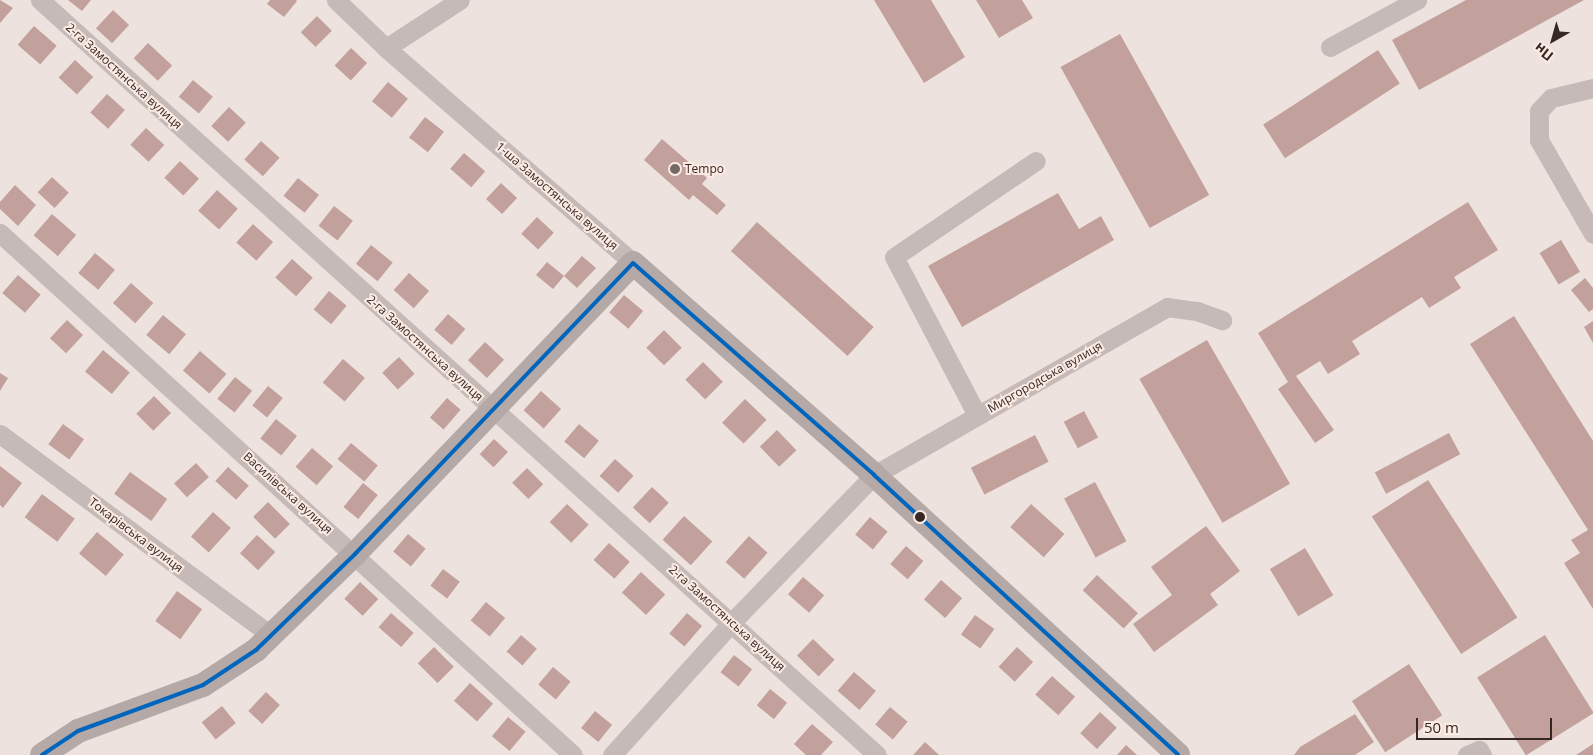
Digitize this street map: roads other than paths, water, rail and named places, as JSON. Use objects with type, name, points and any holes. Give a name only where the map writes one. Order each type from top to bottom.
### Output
[{"type":"main road","points":[[42,755],[78,731],[203,685],[272,636],[355,554],[633,263]]},
{"type":"main road","name":"1-ша Замостянська вулиця","points":[[633,263],[874,475],[1178,755]]},
{"type":"street","name":"2-га Замостянська вулиця","points":[[40,0],[492,409],[732,622],[877,755]]},
{"type":"street","name":"1-ша Замостянська вулиця","points":[[336,0],[386,48],[633,263]]},
{"type":"street","points":[[386,48],[460,0]]},
{"type":"street","points":[[1330,47],[1416,0]]},
{"type":"street","points":[[1593,88],[1551,98],[1538,111],[1539,140],[1593,234]]},
{"type":"street","points":[[978,416],[894,257],[1036,161]]},
{"type":"street","name":"Василівська вулиця","points":[[0,233],[355,554],[573,755]]},
{"type":"street","name":"Миргородська вулиця","points":[[612,755],[732,622],[874,475],[1167,307],[1197,311],[1222,320]]},
{"type":"street","name":"Токарівська вулиця","points":[[0,434],[272,636]]},
{"type":"street","points":[[1467,755],[1479,750],[1482,755]]},
{"type":"place","name":"Tempo","points":[[675,169]]}]
